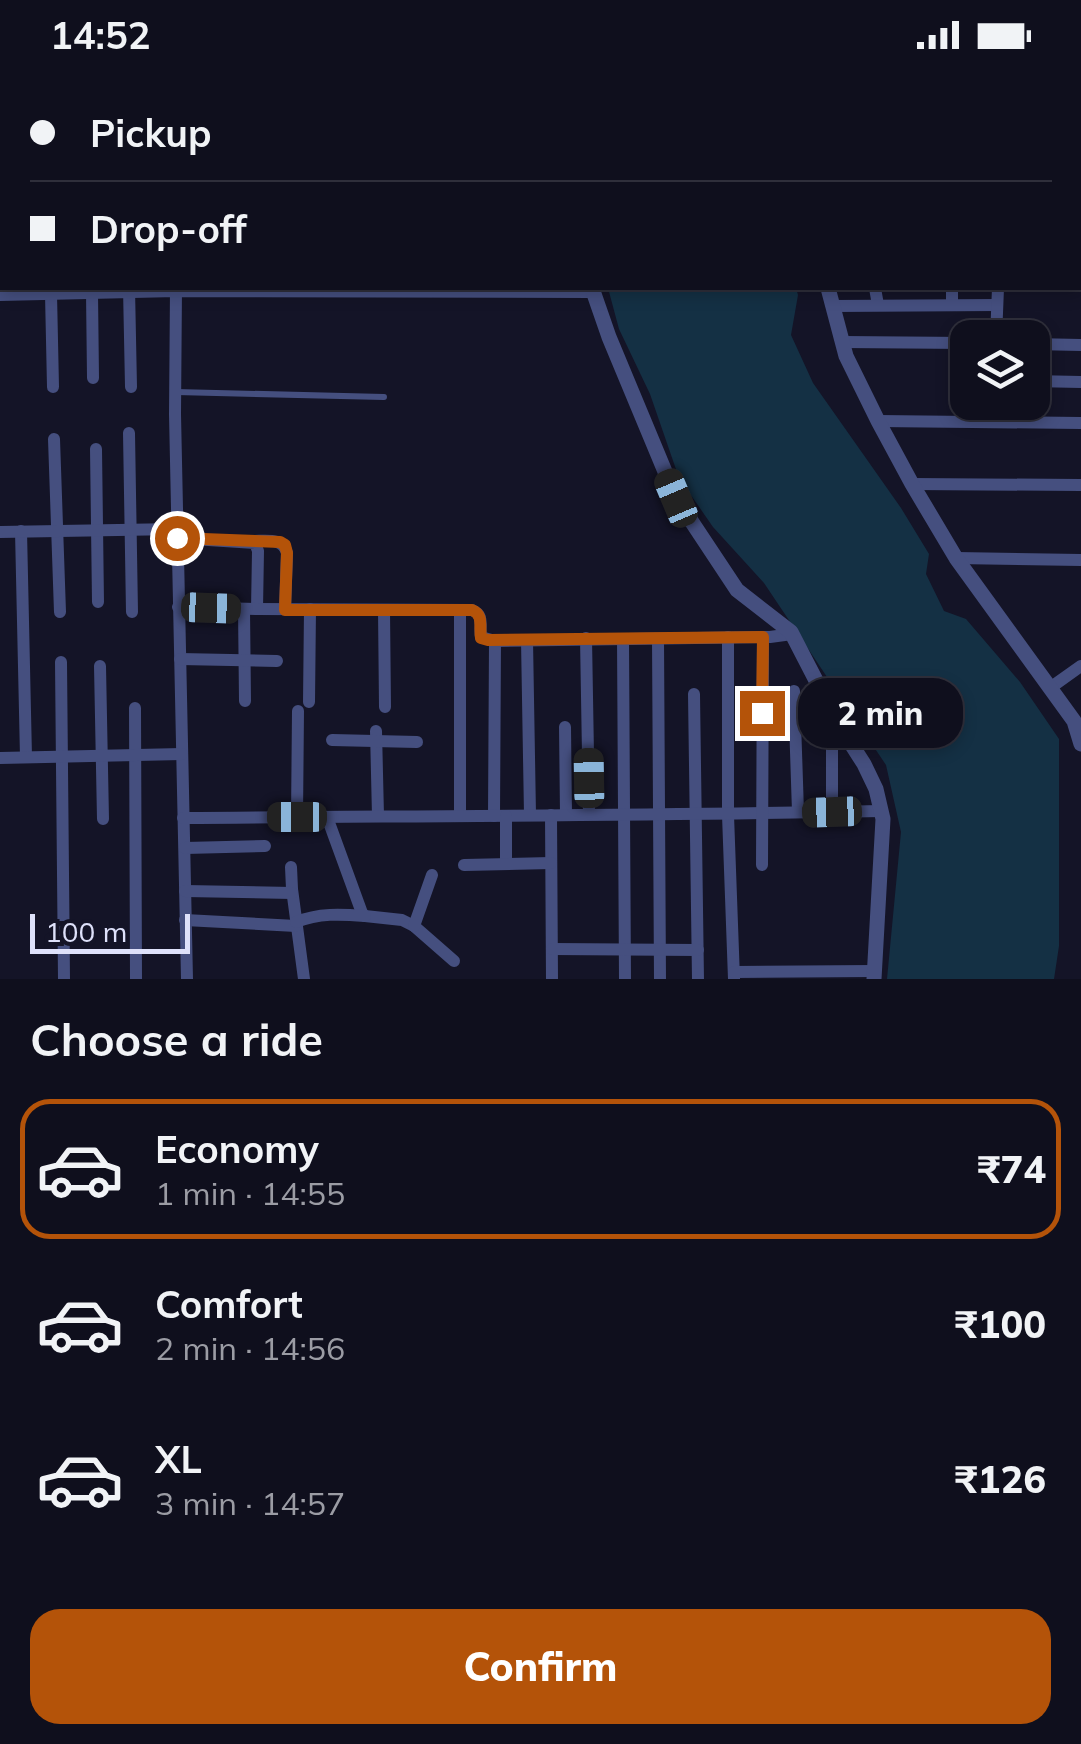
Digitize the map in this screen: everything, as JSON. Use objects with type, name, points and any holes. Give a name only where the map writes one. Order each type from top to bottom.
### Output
[{"type":"street","points":[[0,295],[129,290],[130,386]]},
{"type":"street","points":[[176,290],[174,392],[187,979]]},
{"type":"street","points":[[436,290],[593,290],[676,498],[737,590],[792,634],[874,782],[883,824],[874,975],[734,975],[728,815],[728,637]]},
{"type":"street","points":[[829,290],[846,356],[912,484],[956,558],[1074,721],[1081,744]]},
{"type":"street","points":[[875,290],[884,305]]},
{"type":"street","points":[[884,305],[889,290]]},
{"type":"street","points":[[952,290],[952,305]]},
{"type":"street","points":[[997,320],[998,290]]},
{"type":"street","points":[[92,292],[93,378]]},
{"type":"street","points":[[51,294],[53,387]]},
{"type":"street","points":[[833,306],[997,305]]},
{"type":"street","points":[[842,342],[950,343]]},
{"type":"street","points":[[1050,344],[1081,344]]},
{"type":"street","points":[[1050,381],[1081,382]]},
{"type":"street","points":[[878,421],[1081,423]]},
{"type":"street","points":[[129,433],[132,612]]},
{"type":"street","points":[[54,439],[60,612]]},
{"type":"street","points":[[96,448],[98,602]]},
{"type":"street","points":[[912,484],[1081,485]]},
{"type":"street","points":[[0,532],[132,530],[280,542],[287,553],[285,610]]},
{"type":"street","points":[[21,532],[26,758]]},
{"type":"street","points":[[245,701],[244,661],[258,551],[252,541]]},
{"type":"street","points":[[956,558],[1081,560]]},
{"type":"street","points":[[178,606],[460,610],[478,612],[481,638],[495,640],[792,634]]},
{"type":"street","points":[[297,817],[310,610]]},
{"type":"street","points":[[384,610],[385,707]]},
{"type":"street","points":[[460,610],[460,816]]},
{"type":"street","points":[[762,865],[763,637]]},
{"type":"street","points":[[586,638],[590,814]]},
{"type":"street","points":[[622,638],[625,979]]},
{"type":"street","points":[[658,639],[660,979]]},
{"type":"street","points":[[495,640],[500,816],[506,864]]},
{"type":"street","points":[[527,640],[530,815]]},
{"type":"street","points":[[180,660],[277,661]]},
{"type":"street","points":[[61,662],[64,979]]},
{"type":"street","points":[[100,666],[103,820]]},
{"type":"street","points":[[1050,688],[1081,666]]},
{"type":"street","points":[[794,692],[798,812]]},
{"type":"street","points":[[694,694],[698,979]]},
{"type":"street","points":[[135,708],[136,979]]},
{"type":"street","points":[[552,979],[551,864],[565,727]]},
{"type":"street","points":[[377,736],[378,816]]},
{"type":"street","points":[[332,740],[377,736],[417,742]]},
{"type":"street","points":[[832,812],[832,744],[847,737]]},
{"type":"street","points":[[0,758],[182,754]]},
{"type":"street","points":[[183,818],[728,815],[881,810]]},
{"type":"street","points":[[327,817],[365,916]]},
{"type":"street","points":[[184,848],[265,846]]},
{"type":"street","points":[[464,865],[551,864]]},
{"type":"street","points":[[292,868],[304,979]]},
{"type":"street","points":[[414,926],[432,876]]},
{"type":"street","points":[[185,891],[292,893]]},
{"type":"street","points":[[186,920],[296,924],[310,916],[335,913],[402,920],[454,961]]},
{"type":"street","points":[[552,950],[698,950]]},
{"type":"lane","points":[[174,392],[384,397]]},
{"type":"water","points":[[609,290],[797,290],[791,335],[813,383],[929,554],[926,574],[944,611],[966,619],[1020,682],[1059,739],[1059,946],[1054,979],[887,979],[901,832],[886,765],[764,583],[713,527],[679,478],[650,394],[619,329]]},
{"type":"route","points":[[177,538],[285,545],[285,610],[472,610],[481,618],[484,640],[763,637],[762,713]]}]
